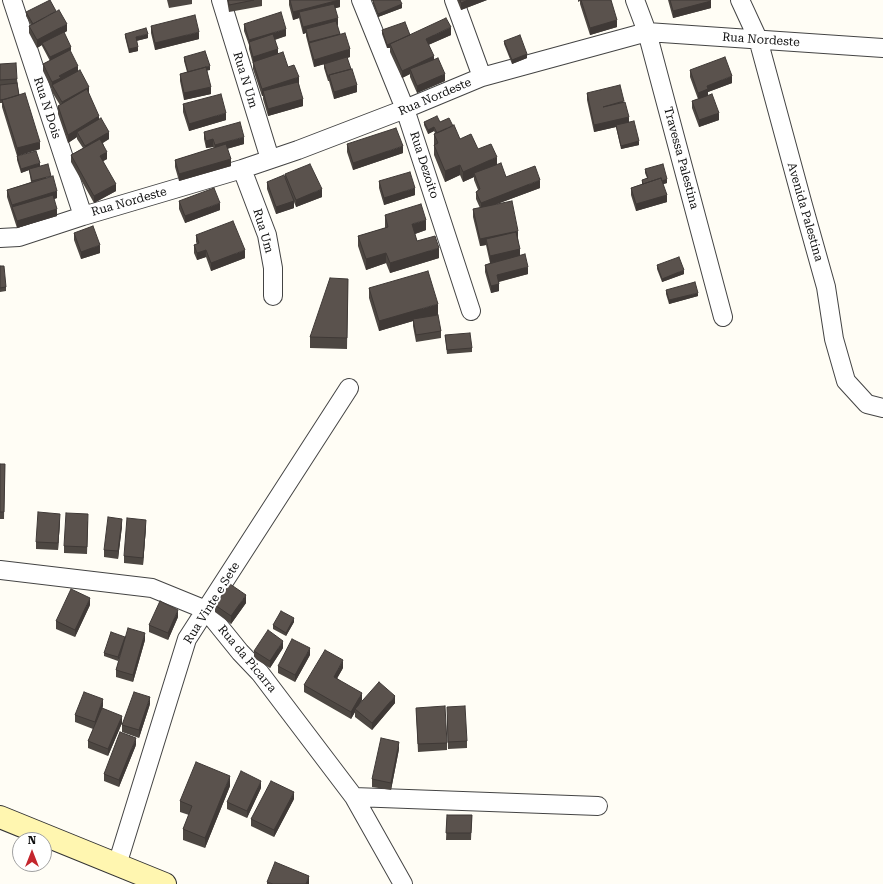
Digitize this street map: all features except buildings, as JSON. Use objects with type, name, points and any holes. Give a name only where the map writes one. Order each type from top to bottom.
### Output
[{"type":"main road","points":[[0,817],[165,884]]},
{"type":"street","name":"Rua N Dois","points":[[12,0],[83,216]]},
{"type":"street","name":"Rua N Um","points":[[221,0],[270,159]]},
{"type":"street","name":"Rua Dezoito","points":[[361,0],[405,110],[471,311]]},
{"type":"street","points":[[454,0],[482,77]]},
{"type":"street","name":"Travessa Palestina","points":[[635,0],[647,32],[723,317]]},
{"type":"street","name":"Avenida Palestina","points":[[740,0],[758,39],[826,287],[834,339],[846,381],[866,404],[883,408]]},
{"type":"street","name":"Rua Nordeste","points":[[0,238],[19,237],[83,216],[242,169],[405,110],[482,77],[647,32],[883,48]]},
{"type":"street","name":"Rua Um","points":[[242,169],[267,235],[273,268],[273,296]]},
{"type":"street","name":"Rua Vinte e Sete","points":[[117,865],[187,639],[349,388]]},
{"type":"street","name":"Rua da Picarra","points":[[0,570],[152,588],[206,610],[260,673],[354,797],[403,884]]},
{"type":"street","points":[[354,797],[598,806]]}]
